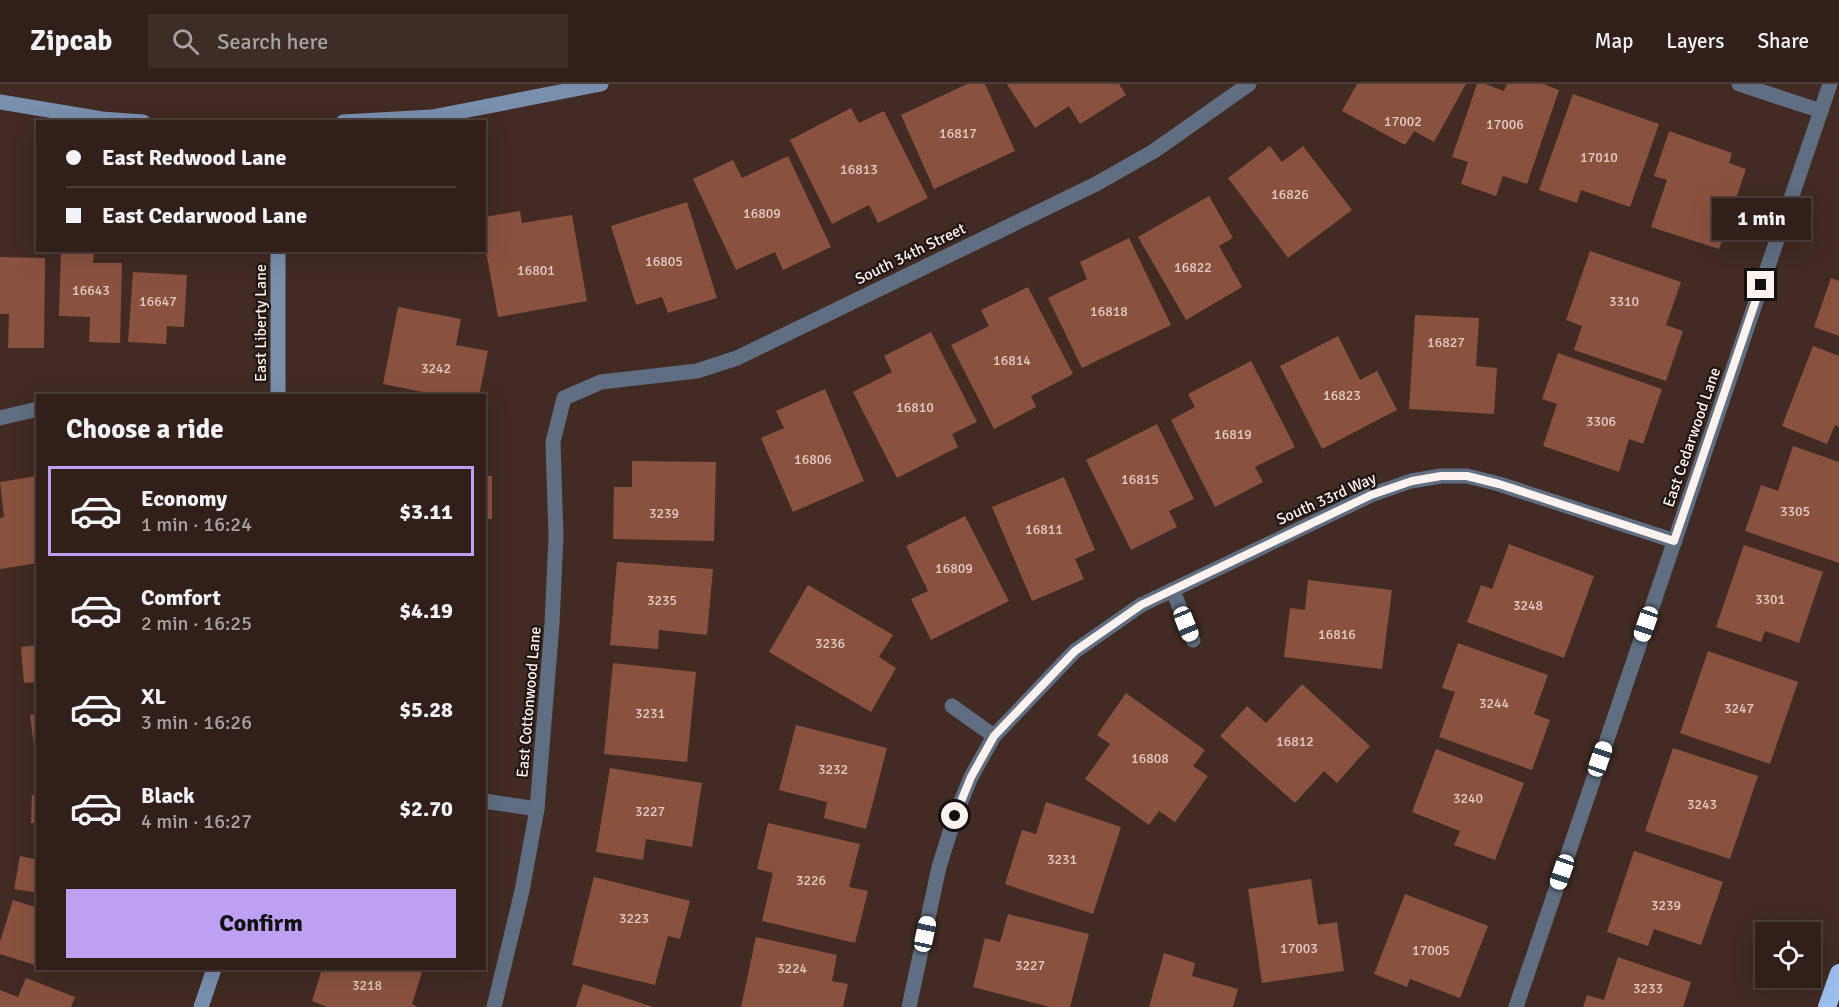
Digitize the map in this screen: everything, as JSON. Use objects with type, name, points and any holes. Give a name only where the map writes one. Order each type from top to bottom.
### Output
[{"type":"highway","points":[[1827,1007],[1839,973]]},
{"type":"street","points":[[379,120],[432,117],[601,84]]},
{"type":"street","name":"South 34th Street","points":[[564,398],[601,382],[697,371],[737,358],[1096,184],[1154,151],[1249,84]]},
{"type":"street","points":[[1740,84],[1821,111]]},
{"type":"street","name":"East Cedarwood Lane","points":[[1516,1007],[1830,84]]},
{"type":"street","points":[[0,102],[116,120]]},
{"type":"street","name":"East Liberty Lane","points":[[278,252],[278,394]]},
{"type":"street","name":"East Cottonwood Lane","points":[[494,1007],[522,891],[537,809],[552,624],[556,537],[553,442],[564,398]]},
{"type":"street","points":[[0,417],[36,409]]},
{"type":"street","name":"South 33rd Way","points":[[909,1007],[939,867],[955,816],[971,777],[994,736],[1075,651],[1141,605],[1371,495],[1412,481],[1441,476],[1467,476],[1499,484],[1674,541]]},
{"type":"street","points":[[1173,591],[1193,640]]},
{"type":"street","points":[[952,706],[994,736]]},
{"type":"street","points":[[486,801],[537,809]]},
{"type":"street","points":[[201,1007],[214,970]]},
{"type":"building","points":[[967,84],[985,84],[1015,151],[934,189],[901,115]]},
{"type":"building","points":[[1007,84],[1119,84],[1126,95],[1080,124],[1069,106],[1035,128]]},
{"type":"building","points":[[1357,84],[1466,84],[1434,142],[1414,131],[1405,145],[1342,111]]},
{"type":"building","points":[[1477,84],[1485,84],[1504,91],[1507,84],[1543,84],[1559,90],[1527,184],[1503,176],[1496,196],[1461,184],[1468,162],[1452,157]]},
{"type":"building","points":[[1573,94],[1659,124],[1630,207],[1581,190],[1577,203],[1539,190]]},
{"type":"building","points":[[851,108],[859,123],[884,111],[928,198],[878,223],[869,205],[832,224],[790,140]]},
{"type":"building","points":[[1669,131],[1732,153],[1729,163],[1746,169],[1719,249],[1651,227],[1667,180],[1654,176]]},
{"type":"building","points":[[1270,146],[1282,162],[1303,146],[1352,210],[1288,258],[1228,178]]},
{"type":"building","points":[[788,156],[831,247],[783,270],[775,252],[736,270],[693,179],[733,160],[742,178]]},
{"type":"building","points":[[1209,196],[1233,238],[1219,246],[1242,287],[1186,320],[1138,237]]},
{"type":"building","points":[[687,202],[717,298],[668,313],[662,297],[636,305],[611,226]]},
{"type":"building","points":[[520,211],[522,223],[572,215],[587,301],[498,317],[486,251],[486,217]]},
{"type":"building","points":[[1129,238],[1171,325],[1082,368],[1048,298],[1087,279],[1080,262]]},
{"type":"building","points":[[1590,251],[1681,282],[1666,325],[1683,331],[1666,381],[1574,350],[1582,326],[1566,320]]},
{"type":"building","points":[[61,252],[94,252],[93,263],[122,263],[120,343],[89,342],[90,317],[59,316]]},
{"type":"building","points":[[0,257],[45,258],[44,348],[8,348],[9,314],[0,314]]},
{"type":"building","points":[[133,272],[187,275],[184,327],[167,326],[166,344],[128,342]]},
{"type":"building","points":[[1831,278],[1839,281],[1839,336],[1814,327]]},
{"type":"building","points":[[1028,287],[1073,374],[1031,396],[1036,407],[994,429],[951,345],[989,326],[981,310]]},
{"type":"building","points":[[398,307],[461,319],[456,345],[488,351],[479,394],[433,394],[383,384]]},
{"type":"building","points":[[1415,315],[1479,318],[1476,366],[1497,368],[1494,414],[1409,409]]},
{"type":"building","points":[[931,332],[977,422],[952,434],[958,447],[897,478],[853,392],[892,372],[884,356]]},
{"type":"building","points":[[1338,336],[1360,380],[1377,371],[1397,410],[1322,449],[1280,366]]},
{"type":"building","points":[[1813,346],[1839,356],[1839,427],[1835,425],[1827,444],[1782,426]]},
{"type":"building","points":[[1558,353],[1662,389],[1643,444],[1629,439],[1619,472],[1543,446],[1557,404],[1542,399]]},
{"type":"building","points":[[1251,361],[1295,447],[1255,467],[1263,482],[1215,507],[1171,420],[1195,407],[1188,394]]},
{"type":"building","points":[[825,389],[864,481],[793,512],[761,438],[784,428],[776,411]]},
{"type":"building","points":[[1157,424],[1194,499],[1169,511],[1177,527],[1131,550],[1086,460]]},
{"type":"building","points":[[1793,446],[1839,462],[1839,563],[1745,531],[1761,485],[1778,491]]},
{"type":"building","points":[[632,461],[716,462],[714,541],[613,539],[614,487],[632,487]]},
{"type":"building","points":[[36,476],[36,563],[0,569],[0,518],[4,517],[0,482]]},
{"type":"building","points":[[486,476],[492,476],[492,519],[486,519]]},
{"type":"building","points":[[1064,477],[1095,550],[1075,559],[1084,579],[1032,601],[992,507]]},
{"type":"building","points":[[965,516],[1009,601],[931,640],[911,599],[928,591],[906,546]]},
{"type":"building","points":[[1509,544],[1594,576],[1564,658],[1467,622],[1481,585],[1492,589]]},
{"type":"building","points":[[1744,545],[1823,572],[1799,643],[1765,631],[1761,642],[1716,627]]},
{"type":"building","points":[[617,562],[713,569],[707,635],[659,630],[658,649],[610,645]]},
{"type":"building","points":[[1308,580],[1392,590],[1382,669],[1284,657],[1290,608],[1305,610]]},
{"type":"building","points":[[808,585],[893,635],[879,657],[896,668],[871,712],[769,652]]},
{"type":"building","points":[[1458,643],[1548,675],[1534,714],[1550,720],[1532,770],[1439,737],[1455,692],[1442,688]]},
{"type":"building","points":[[36,645],[36,682],[24,683],[21,647]]},
{"type":"building","points":[[1708,651],[1798,682],[1770,764],[1680,733]]},
{"type":"building","points":[[613,663],[696,672],[687,762],[604,754]]},
{"type":"building","points":[[1302,684],[1370,746],[1337,783],[1324,771],[1295,803],[1220,736],[1247,706],[1266,723]]},
{"type":"building","points":[[1126,693],[1205,750],[1193,766],[1208,776],[1175,822],[1159,811],[1149,825],[1085,779],[1110,744],[1097,735]]},
{"type":"building","points":[[36,714],[36,753],[35,753],[30,715]]},
{"type":"building","points":[[796,725],[887,748],[866,829],[824,818],[827,802],[779,790]]},
{"type":"building","points":[[1673,748],[1758,776],[1730,859],[1645,831]]},
{"type":"building","points":[[1436,749],[1524,783],[1495,860],[1454,845],[1460,831],[1412,812]]},
{"type":"building","points":[[610,768],[702,783],[692,847],[646,839],[643,860],[596,852]]},
{"type":"building","points":[[32,795],[36,795],[36,823],[31,823]]},
{"type":"building","points":[[1046,802],[1121,827],[1093,914],[1005,884],[1022,830],[1036,834]]},
{"type":"building","points":[[768,823],[860,844],[849,887],[868,891],[855,943],[762,921],[773,873],[757,869]]},
{"type":"building","points":[[1634,851],[1723,882],[1701,945],[1654,929],[1648,946],[1607,932]]},
{"type":"building","points":[[20,856],[36,860],[36,893],[14,889]]},
{"type":"building","points":[[594,877],[690,901],[680,939],[668,936],[655,985],[572,965]]},
{"type":"building","points":[[1311,879],[1318,925],[1337,922],[1344,971],[1262,983],[1248,889]]},
{"type":"building","points":[[1405,894],[1488,926],[1460,998],[1410,979],[1407,987],[1374,974]]},
{"type":"building","points":[[13,900],[36,907],[36,965],[0,954],[0,942]]},
{"type":"building","points":[[1008,914],[1089,934],[1070,1007],[1050,1007],[973,987],[985,938],[1000,942]]},
{"type":"building","points":[[756,937],[837,955],[832,981],[848,984],[843,1007],[741,1007]]},
{"type":"building","points":[[1164,953],[1195,963],[1192,976],[1238,989],[1233,1007],[1149,1007]]},
{"type":"building","points":[[1618,957],[1691,982],[1683,1007],[1583,1007],[1587,995],[1604,1000]]},
{"type":"building","points":[[322,970],[423,970],[412,1004],[418,1007],[327,1007],[312,1001]]},
{"type":"building","points":[[26,978],[75,997],[71,1007],[0,1007],[0,990],[18,997]]},
{"type":"building","points":[[583,984],[653,1007],[576,1007]]},
{"type":"route","points":[[955,816],[971,777],[994,736],[1075,651],[1141,605],[1371,495],[1412,481],[1441,476],[1467,476],[1499,484],[1674,541],[1761,285]]}]
